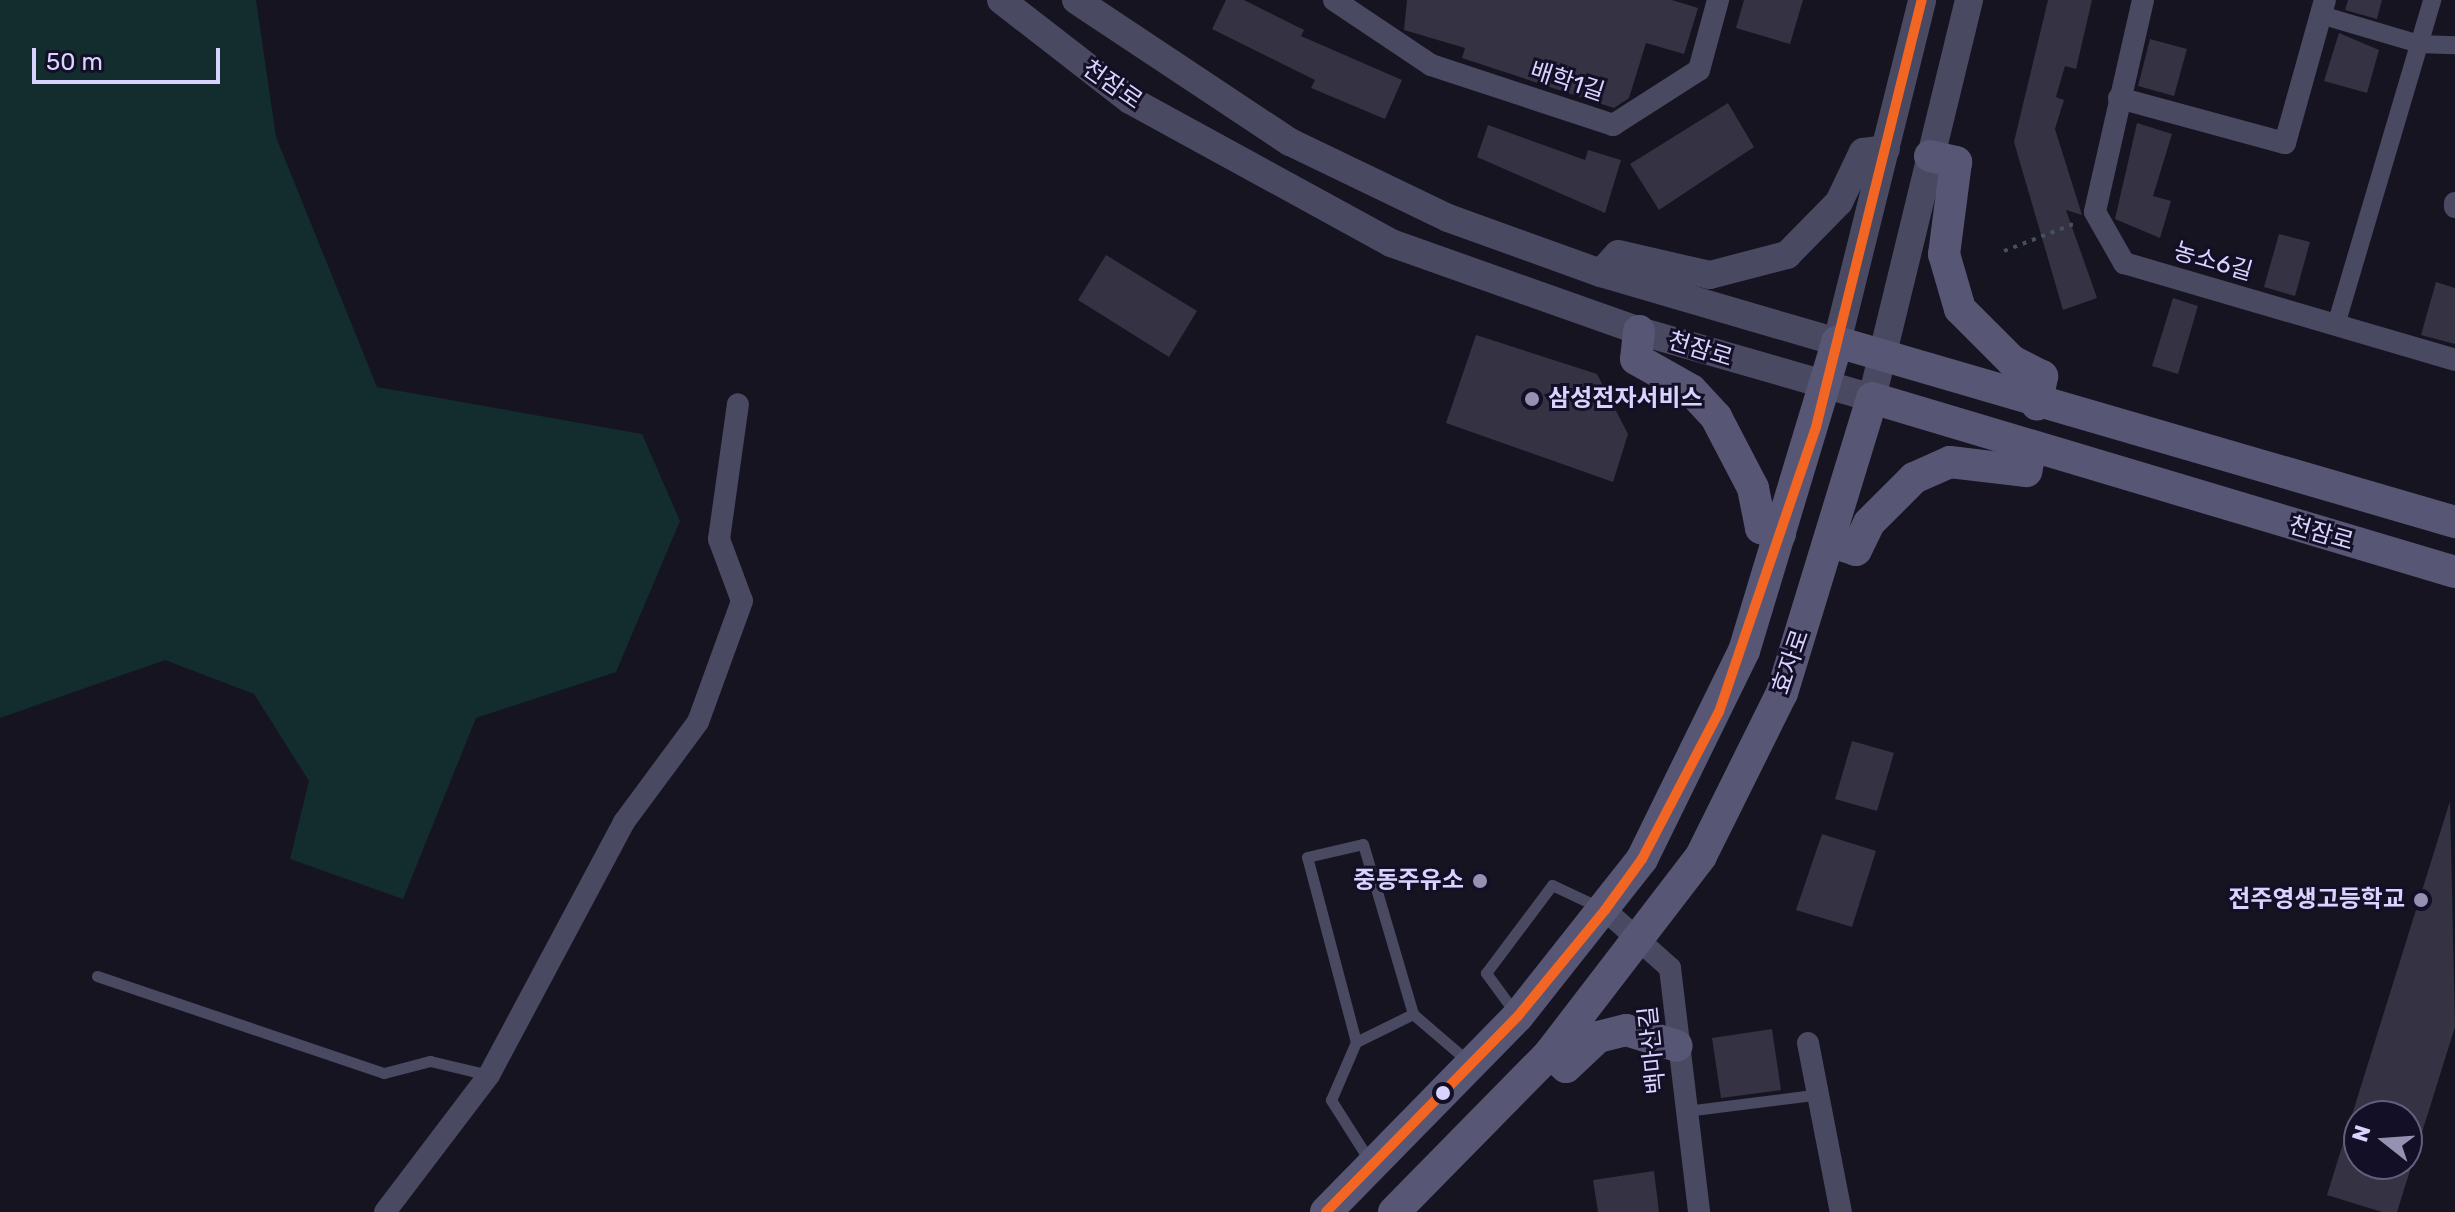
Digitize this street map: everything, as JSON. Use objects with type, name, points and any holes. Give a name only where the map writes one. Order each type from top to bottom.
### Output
[{"type":"main road","points":[[1930,156],[1956,162],[1944,254],[1960,309],[2012,361],[2042,376],[2037,405]]},
{"type":"main road","points":[[1639,331],[1636,359],[1691,390],[1716,417],[1753,488],[1761,528],[1780,534]]},
{"type":"main road","name":"천잠로","points":[[1837,342],[2037,405],[2455,522]]},
{"type":"main road","name":"효자로","points":[[1326,1212],[1518,1016],[1605,910],[1642,859],[1719,712],[1780,534],[1837,342]]},
{"type":"main road","name":"천잠로","points":[[1872,398],[2455,572]]},
{"type":"main road","name":"효자로","points":[[1394,1212],[1550,1053],[1640,941],[1736,795],[1782,693],[1832,542],[1872,398]]},
{"type":"main road","points":[[1832,542],[1856,550],[1869,523],[1914,478],[1950,462],[2026,471],[2032,447]]},
{"type":"main road","points":[[1550,1053],[1566,1067],[1598,1037],[1626,1030],[1677,1046]]},
{"type":"street","name":"천잠로","points":[[1001,0],[1130,100],[1315,207],[1391,243],[1639,331],[1872,398]]},
{"type":"street","name":"천잠로","points":[[1076,0],[1290,142],[1448,218],[1601,273],[1837,342]]},
{"type":"street","name":"배학1길","points":[[1334,0],[1431,65],[1613,125],[1699,70],[1718,0]]},
{"type":"street","name":"효자로","points":[[1837,342],[1922,0]]},
{"type":"street","name":"효자로","points":[[1872,398],[1969,0]]},
{"type":"street","points":[[2097,215],[2119,98],[2143,0]]},
{"type":"street","points":[[2336,325],[2432,0]]},
{"type":"street","points":[[2119,98],[2285,143],[2323,8],[2419,44],[2455,45]]},
{"type":"street","points":[[1601,273],[1618,254],[1710,275],[1787,255],[1839,202],[1863,152],[1886,149]]},
{"type":"street","name":"농소6길","points":[[2097,215],[2124,263],[2455,360]]},
{"type":"street","points":[[385,1212],[489,1075],[624,822],[698,722],[742,601],[719,539],[738,404]]},
{"type":"street","name":"백마산길","points":[[1605,910],[1670,968],[1699,1212]]},
{"type":"street","points":[[1808,1043],[1813,1095],[1841,1212]]},
{"type":"lane","points":[[1373,1167],[1331,1100],[1356,1042],[1307,857],[1363,844],[1413,1014],[1472,1065]]},
{"type":"lane","points":[[1518,1016],[1486,973],[1552,885],[1605,910]]},
{"type":"lane","points":[[97,976],[384,1073],[430,1061],[489,1075]]},
{"type":"lane","points":[[1356,1042],[1413,1014]]},
{"type":"lane","points":[[1686,1111],[1813,1095]]},
{"type":"path","points":[[2004,251],[2097,215]]},
{"type":"green space","points":[[0,0],[256,0],[276,137],[377,387],[642,434],[680,521],[616,672],[476,718],[403,899],[290,859],[309,781],[254,694],[165,660],[0,718]]},
{"type":"building","points":[[1226,0],[1244,0],[1304,30],[1301,36],[1402,80],[1385,119],[1311,88],[1315,80],[1212,29]]},
{"type":"building","points":[[1407,0],[1672,0],[1698,8],[1684,54],[1646,43],[1629,98],[1614,108],[1462,58],[1465,48],[1404,30]]},
{"type":"building","points":[[1744,0],[1803,0],[1790,44],[1736,28]]},
{"type":"building","points":[[2048,0],[2092,0],[2076,69],[2065,66],[2056,97],[2064,100],[2055,129],[2082,215],[2066,210],[2097,298],[2063,310],[2014,142]]},
{"type":"building","points":[[2348,0],[2382,0],[2377,19],[2345,10]]},
{"type":"building","points":[[2339,33],[2379,50],[2367,93],[2324,81]]},
{"type":"building","points":[[2150,39],[2187,49],[2174,96],[2138,86]]},
{"type":"building","points":[[1728,103],[1754,147],[1659,210],[1630,164]]},
{"type":"building","points":[[2137,123],[2172,134],[2153,196],[2171,201],[2160,238],[2115,219]]},
{"type":"building","points":[[1488,125],[1585,160],[1588,150],[1621,160],[1605,213],[1477,157]]},
{"type":"building","points":[[2279,234],[2310,242],[2295,296],[2264,287]]},
{"type":"building","points":[[1106,255],[1197,311],[1169,357],[1078,300]]},
{"type":"building","points":[[2436,282],[2455,288],[2455,344],[2421,335]]},
{"type":"building","points":[[2173,298],[2198,306],[2178,374],[2152,366]]},
{"type":"building","name":"삼성전자서비스","points":[[1476,335],[1597,374],[1628,434],[1613,482],[1446,423]]},
{"type":"building","points":[[1852,741],[1894,753],[1877,811],[1835,799]]},
{"type":"building","points":[[2450,801],[2455,1027],[2423,1129],[2423,1100],[2357,1100]]},
{"type":"building","points":[[1822,834],[1876,851],[1852,927],[1796,910]]},
{"type":"building","points":[[1772,1029],[1781,1090],[1721,1098],[1712,1038]]},
{"type":"building","points":[[2343,1144],[2343,1180],[2407,1180],[2397,1212],[2382,1212],[2327,1195]]},
{"type":"building","points":[[1654,1171],[1659,1212],[1598,1212],[1593,1180]]},
{"type":"transit line","points":[[1326,1212],[1518,1016],[1605,910],[1642,859],[1719,712],[1816,427],[1922,0]]},
{"type":"place","name":"삼성전자서비스","points":[[1532,399]]},
{"type":"place","name":"중동주유소","points":[[1480,881]]},
{"type":"place","name":"전주영생고등학교","points":[[2421,900]]}]
